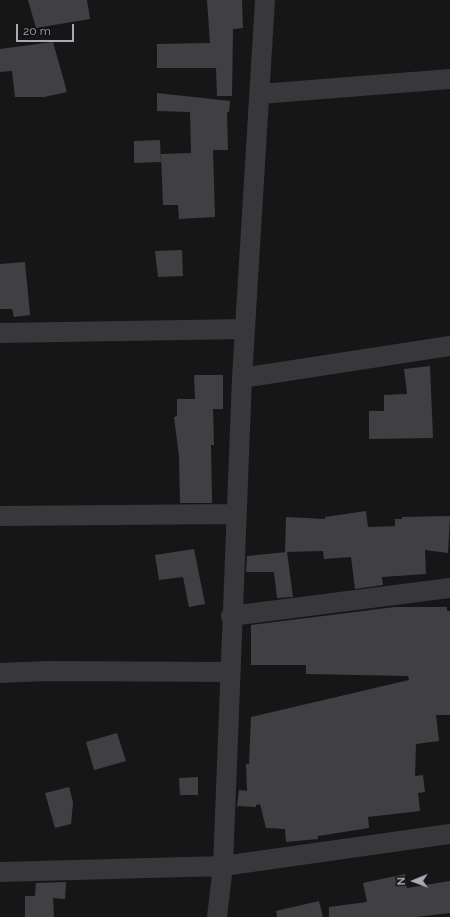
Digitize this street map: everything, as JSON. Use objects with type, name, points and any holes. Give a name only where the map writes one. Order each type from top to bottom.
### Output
[{"type":"street","points":[[217,917],[223,866],[235,514],[265,0]]},
{"type":"street","points":[[260,94],[450,79]]},
{"type":"street","points":[[0,333],[245,329]]},
{"type":"street","points":[[242,378],[450,346]]},
{"type":"street","points":[[0,516],[235,514]]},
{"type":"street","points":[[231,616],[450,588]]},
{"type":"street","points":[[0,673],[47,671],[230,672]]},
{"type":"street","points":[[0,872],[223,866],[450,834]]},
{"type":"building","points":[[28,0],[87,0],[90,19],[36,28]]},
{"type":"building","points":[[207,0],[242,0],[243,28],[233,29],[232,96],[217,96],[216,68],[157,68],[157,44],[210,43]]},
{"type":"building","points":[[53,42],[67,92],[44,97],[15,97],[12,71],[0,72],[0,49]]},
{"type":"building","points":[[157,93],[230,101],[229,112],[227,112],[228,150],[213,150],[215,217],[179,219],[178,205],[163,205],[161,154],[191,153],[190,112],[157,111]]},
{"type":"building","points":[[160,140],[161,162],[134,163],[134,141]]},
{"type":"building","points":[[182,250],[183,276],[158,277],[155,251]]},
{"type":"building","points":[[25,262],[30,315],[14,317],[12,309],[0,309],[0,264]]},
{"type":"building","points":[[430,366],[433,438],[369,439],[369,411],[384,411],[384,395],[407,394],[404,369]]},
{"type":"building","points":[[194,375],[223,375],[223,409],[213,409],[214,445],[211,445],[212,503],[180,503],[179,456],[174,417],[177,416],[177,399],[195,399]]},
{"type":"building","points":[[366,511],[368,527],[395,526],[395,519],[402,519],[402,517],[450,516],[448,553],[425,550],[426,574],[382,577],[383,585],[355,589],[351,557],[324,559],[323,551],[285,552],[286,517],[325,519],[325,517]]},
{"type":"building","points":[[194,549],[205,604],[189,607],[183,577],[159,580],[155,555]]},
{"type":"building","points":[[287,552],[293,597],[277,598],[274,572],[246,572],[247,556]]},
{"type":"building","points":[[395,607],[447,607],[447,611],[450,611],[450,715],[436,715],[439,741],[416,744],[415,776],[423,775],[425,792],[418,793],[420,811],[368,817],[369,828],[318,836],[318,839],[286,842],[285,829],[266,828],[260,804],[256,805],[256,807],[237,806],[239,790],[247,791],[246,764],[249,764],[251,717],[409,680],[408,676],[306,674],[306,665],[251,665],[251,625]]},
{"type":"building","points":[[117,733],[126,761],[94,770],[86,742]]},
{"type":"building","points":[[198,777],[198,795],[180,795],[179,778]]},
{"type":"building","points":[[69,787],[73,802],[71,824],[55,828],[45,793]]},
{"type":"building","points":[[405,874],[407,888],[450,881],[450,913],[416,917],[329,917],[329,907],[367,902],[363,883]]},
{"type":"building","points":[[66,882],[65,899],[53,898],[54,917],[25,917],[25,896],[35,896],[36,883]]},
{"type":"building","points":[[319,901],[323,917],[277,917],[276,911]]}]
